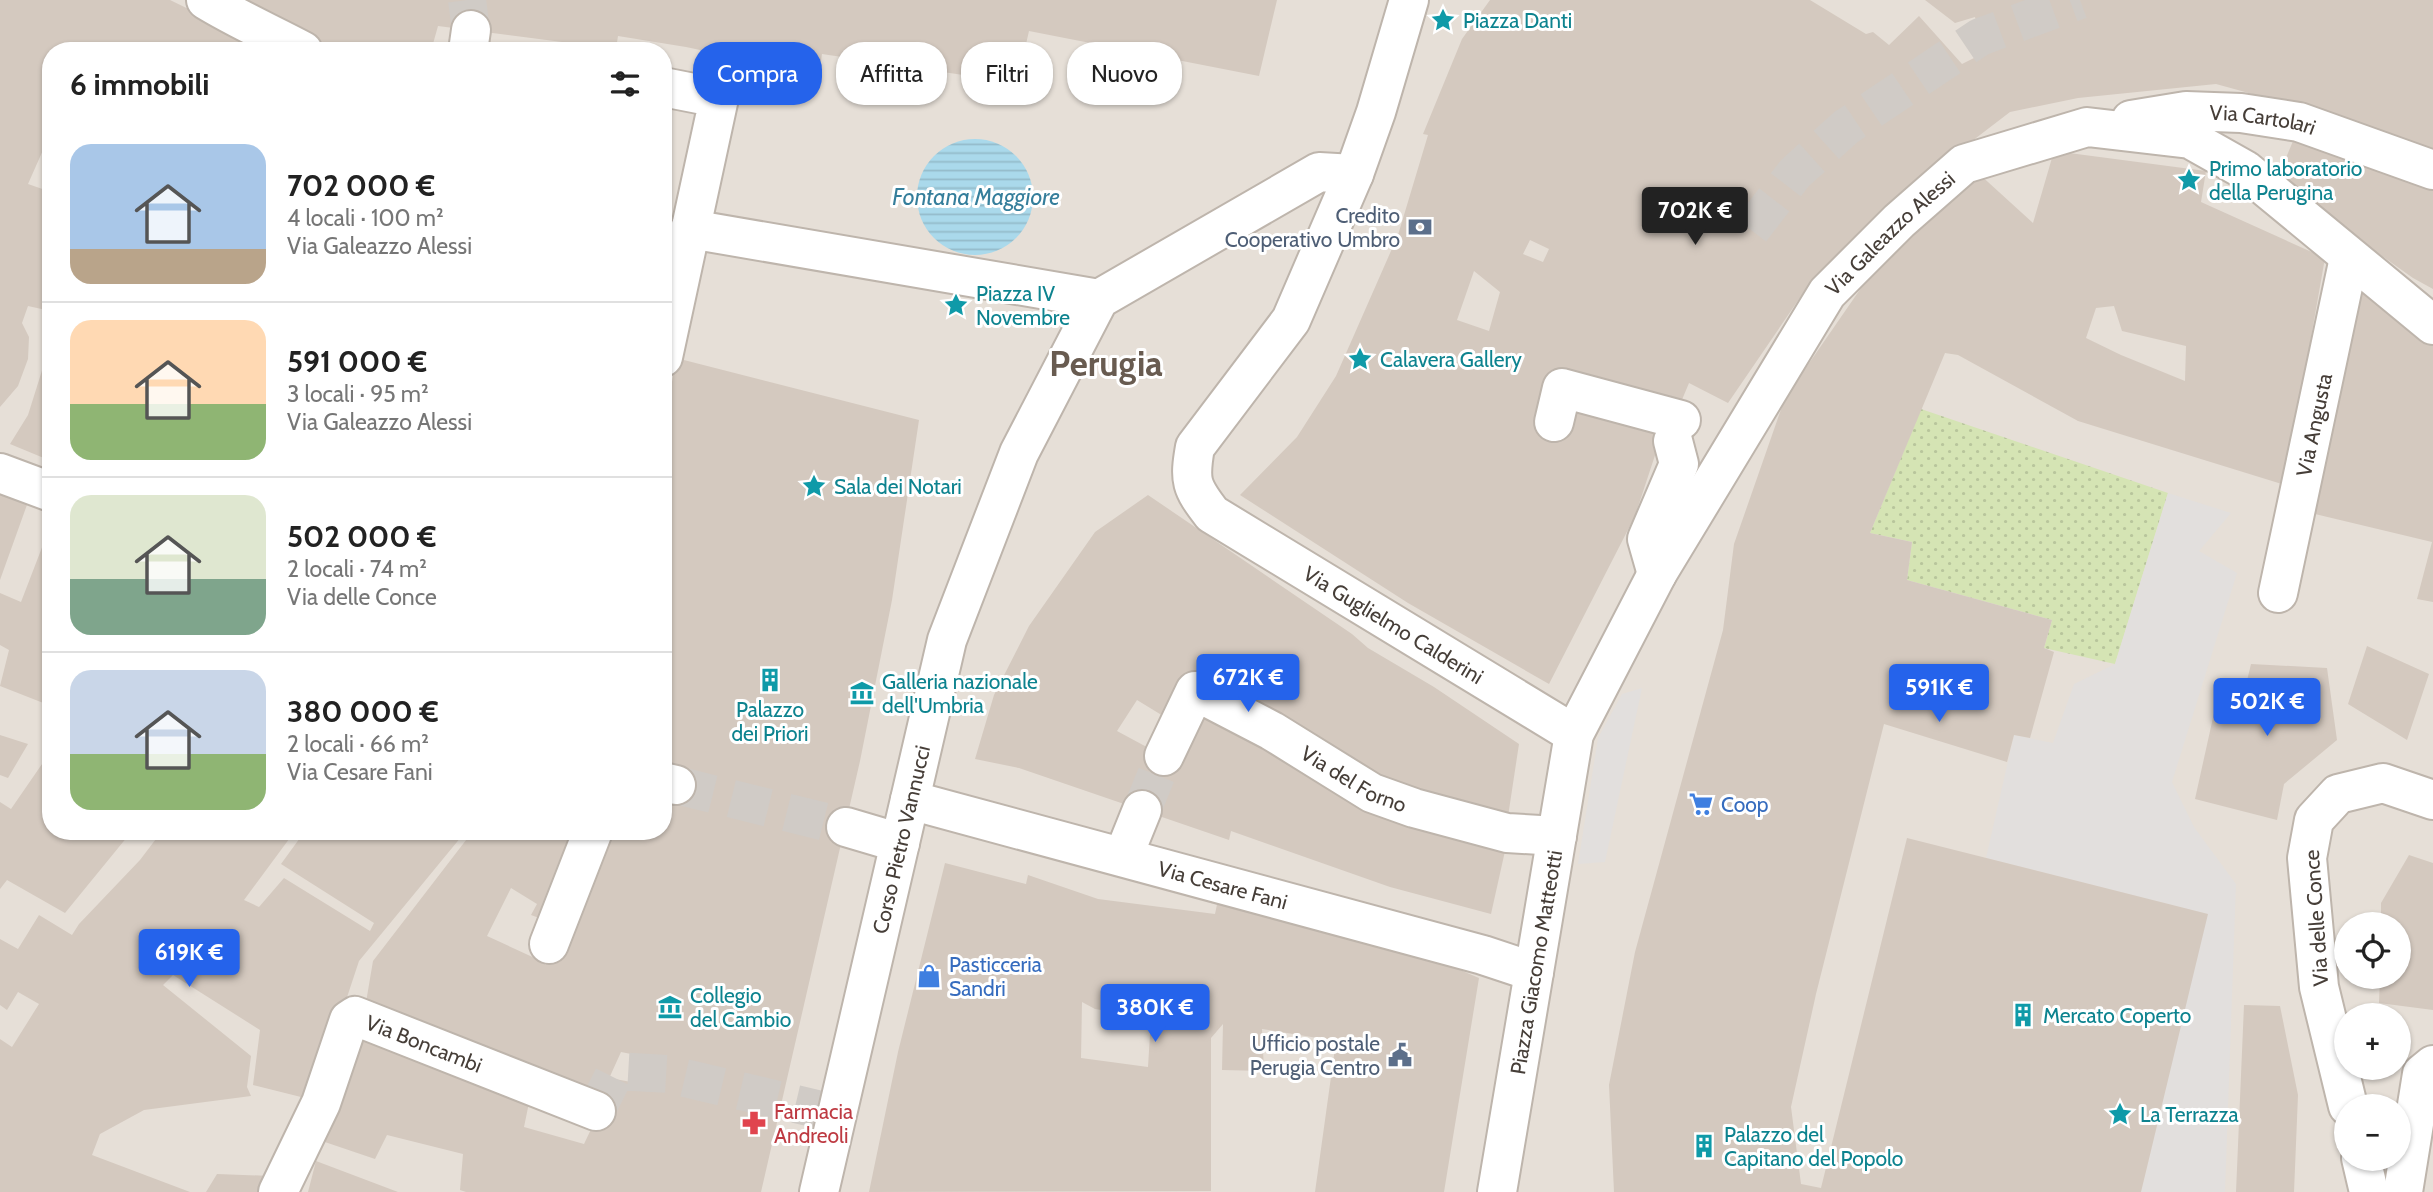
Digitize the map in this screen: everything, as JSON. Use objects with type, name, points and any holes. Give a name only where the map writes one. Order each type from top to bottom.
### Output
[{"type":"street","points":[[206,0],[287,42]]},
{"type":"street","points":[[690,229],[1099,299],[1319,172],[1354,174],[1409,0]]},
{"type":"street","points":[[672,89],[719,98],[672,314]]},
{"type":"street","name":"Via Cartolari","points":[[2087,127],[2186,111],[2241,113],[2299,122],[2433,170]]},
{"type":"street","name":"Via Galeazzo Alessi","points":[[1574,734],[1657,573],[1827,293],[1899,221],[1964,164],[2087,127],[2190,139],[2245,170],[2433,326]]},
{"type":"street","name":"Via Guglielmo Calderini","points":[[1354,174],[1291,320],[1195,447],[1191,469],[1194,491],[1212,514],[1574,734]]},
{"type":"street","name":"Via Angusta","points":[[2278,593],[2349,258]]},
{"type":"street","name":"Corso Pietro Vannucci","points":[[820,1192],[947,640],[1019,453],[1099,299]]},
{"type":"street","points":[[1553,422],[1562,388],[1677,430],[1679,464],[1647,539],[1657,573]]},
{"type":"street","points":[[0,472],[42,488]]},
{"type":"street","name":"Via del Forno","points":[[1164,756],[1195,691],[1272,731],[1372,793],[1414,808],[1507,833],[1557,836]]},
{"type":"street","name":"Piazza Giacomo Matteotti","points":[[1497,1192],[1574,734]]},
{"type":"street","name":"Via delle Conce","points":[[2345,1094],[2319,987],[2308,858],[2314,820],[2338,794],[2383,783],[2433,800]]},
{"type":"street","name":"Via Cesare Fani","points":[[910,800],[1483,955],[1534,972]]},
{"type":"street","points":[[1123,857],[1142,810]]},
{"type":"street","points":[[846,827],[900,843]]},
{"type":"street","points":[[548,944],[589,840]]},
{"type":"street","name":"Via Boncambi","points":[[278,1192],[321,1103],[349,1020],[355,1016],[596,1111]]},
{"type":"street","points":[[2403,1192],[2422,1074],[2433,1065]]},
{"type":"street","points":[[2364,1171],[2370,1192]]},
{"type":"shaded area","points":[[0,0],[2433,0],[2433,1192],[0,1192]]},
{"type":"shaded area","name":"Mercato Coperto","points":[[2168,493],[2231,513],[2199,551],[2237,573],[2172,782],[2194,827],[2236,884],[2225,1192],[2141,1192],[2207,914],[1986,858],[2014,735],[2053,743],[2074,684],[2115,664]]},
{"type":"shaded area","points":[[1642,688],[1605,862],[1578,864],[1598,738],[1622,694]]},
{"type":"green space","points":[[1921,409],[2168,493],[2115,664],[2044,648],[2052,620],[1907,580],[1912,542],[1870,533]]},
{"type":"water","name":"Fontana Maggiore","points":[[975,139],[997,144],[1016,156],[1028,175],[1033,197],[1028,219],[1016,238],[997,250],[975,255],[953,250],[934,238],[922,219],[917,197],[922,175],[934,156],[953,144]]},
{"type":"building","points":[[0,0],[170,0],[256,42],[42,42],[42,152],[28,184],[42,189],[42,309],[28,306],[22,323],[29,337],[28,359],[18,386],[0,407]]},
{"type":"building","points":[[236,0],[1277,0],[1259,76],[1182,61],[1182,42],[1085,42],[1029,31],[1026,42],[961,42],[961,75],[947,73],[947,42],[836,42],[836,56],[822,54],[822,42],[693,42],[693,48],[672,45],[672,42],[618,36],[617,42],[562,42],[438,26],[434,42],[322,42]]},
{"type":"building","points":[[1490,0],[1810,0],[1866,34],[1873,32],[1889,45],[1919,16],[1962,64],[1992,49],[1990,38],[1980,37],[1975,17],[1955,23],[1925,0],[2433,0],[2433,158],[2267,98],[2216,84],[2078,98],[2010,112],[1895,200],[1810,283],[1728,403],[1689,383],[1676,414],[1572,395],[1666,422],[1635,516],[1549,684],[1408,603],[1240,495],[1297,437],[1336,376],[1398,235],[1428,135],[1423,134],[1462,39]],"holes":[[[1530,240],[1549,249],[1543,262],[1523,254]],[[1474,271],[1500,292],[1489,331],[1457,320]]]},
{"type":"building","points":[[2296,134],[2433,178],[2433,289],[2361,241],[2280,172]]},
{"type":"building","points":[[2054,151],[2206,171],[2201,202],[2325,258],[2285,485],[2078,421],[1958,355],[1945,353],[1870,533],[1912,542],[1907,580],[2052,620],[2044,648],[2054,652],[2030,738],[2014,735],[2007,762],[1884,724],[1816,994],[1791,1107],[1801,1184],[1821,1188],[1907,838],[2208,914],[2141,1192],[1614,1192],[1609,1085],[1635,952],[1723,630],[1734,544],[1785,398],[1879,262],[1977,172],[2033,223]],"holes":[[[2114,306],[2122,331],[2186,346],[2185,381],[2086,338],[2096,308]]]},
{"type":"building","points":[[2361,288],[2433,346],[2433,602],[2417,599],[2432,542],[2315,514]]},
{"type":"building","name":"Palazzo dei Priori","points":[[676,358],[919,420],[892,600],[860,761],[761,1192],[466,1192],[460,1190],[463,1154],[387,1135],[375,1159],[319,1140],[355,1027],[531,1093],[524,1127],[584,1144],[615,1079],[642,1084],[651,1058],[621,1052],[597,1105],[364,1014],[373,961],[466,840],[582,840],[550,922],[531,915],[537,904],[511,888],[487,936],[546,965],[594,840],[672,840],[672,382]]},
{"type":"building","points":[[42,370],[42,457],[10,444],[28,415]]},
{"type":"building","points":[[0,489],[28,502],[0,580]]},
{"type":"building","points":[[1148,495],[1352,634],[1368,648],[1434,687],[1519,744],[1507,823],[1484,821],[1384,790],[1197,674],[1173,722],[1137,700],[1117,731],[1169,759],[1198,698],[1250,724],[1377,803],[1507,842],[1491,914],[1390,887],[1231,831],[1229,840],[1019,768],[975,759],[994,695],[1029,626],[1095,532]]},
{"type":"building","points":[[42,547],[42,702],[0,686],[9,650],[0,645],[0,593],[21,602]]},
{"type":"building","points":[[2367,646],[2429,674],[2407,740],[2348,704]]},
{"type":"building","points":[[2251,664],[2327,668],[2337,740],[2284,784],[2277,820],[2195,799],[2216,704],[2240,710]]},
{"type":"building","points":[[0,735],[28,744],[8,778],[0,775]]},
{"type":"building","points":[[42,764],[42,840],[125,840],[65,913],[7,880],[0,889],[0,802],[11,809]]},
{"type":"building","points":[[155,840],[288,840],[244,900],[259,907],[284,878],[370,931],[374,923],[281,864],[298,840],[459,840],[359,961],[313,1100],[253,1085],[260,1030],[173,975],[163,985],[251,1056],[247,1087],[251,1096],[144,1110],[100,1134],[92,1155],[190,1192],[0,1192],[0,1039],[12,1047],[39,1004],[18,992],[7,1010],[0,1005],[0,939],[18,949],[39,915],[72,935],[79,924],[140,860]]},
{"type":"building","points":[[2409,855],[2433,863],[2433,1010],[2411,1007],[2411,1003],[2379,1003],[2380,989],[2411,989],[2411,912],[2381,912],[2381,903]]},
{"type":"building","points":[[945,863],[1026,884],[1028,875],[1098,899],[1215,914],[1219,895],[1432,958],[1479,978],[1444,1192],[1315,1192],[1336,1041],[1262,1029],[1264,1071],[1222,1070],[1223,1024],[1211,1038],[1211,1191],[869,1192],[898,1052]],"holes":[[[1082,1002],[1095,1009],[1151,1018],[1148,1067],[1081,1058]]]},
{"type":"building","points":[[2244,1005],[2280,1006],[2298,1095],[2294,1192],[2236,1192]]},
{"type":"building","points":[[316,1161],[398,1192],[308,1192]]},
{"type":"building","points":[[217,1174],[271,1176],[264,1192],[206,1192]]},
{"type":"tunnel","points":[[467,0],[471,30]]},
{"type":"tunnel","points":[[1751,230],[1795,173],[1846,127],[1980,37],[2080,0]]},
{"type":"tunnel","points":[[1142,810],[1164,756]]},
{"type":"tunnel","points":[[676,785],[846,827]]},
{"type":"tunnel","points":[[596,1111],[616,1071],[668,1074],[838,1114]]},
{"type":"place","name":"Piazza Danti","points":[[1443,20]]},
{"type":"place","name":"Primo laboratorio della Perugina","points":[[2189,180]]},
{"type":"place","name":"Credito Cooperativo Umbro","points":[[1420,227]]},
{"type":"place","name":"Piazza IV Novembre","points":[[956,305]]},
{"type":"place","name":"Calavera Gallery","points":[[1360,359]]},
{"type":"place","name":"Sala dei Notari","points":[[814,486]]},
{"type":"place","name":"Palazzo dei Priori","points":[[770,680]]},
{"type":"place","name":"Galleria nazionale dell'Umbria","points":[[862,693]]},
{"type":"place","name":"Coop","points":[[1701,804]]},
{"type":"place","name":"Pasticceria Sandri","points":[[929,976]]},
{"type":"place","name":"Collegio del Cambio","points":[[670,1007]]},
{"type":"place","name":"Mercato Coperto","points":[[2023,1015]]},
{"type":"place","name":"Ufficio postale Perugia Centro","points":[[1400,1055]]},
{"type":"place","name":"La Terrazza","points":[[2120,1114]]},
{"type":"place","name":"Farmacia Andreoli","points":[[754,1123]]},
{"type":"place","name":"Palazzo del Capitano del Popolo","points":[[1704,1146]]},
{"type":"district","name":"Perugia","points":[[1106,363]]}]
